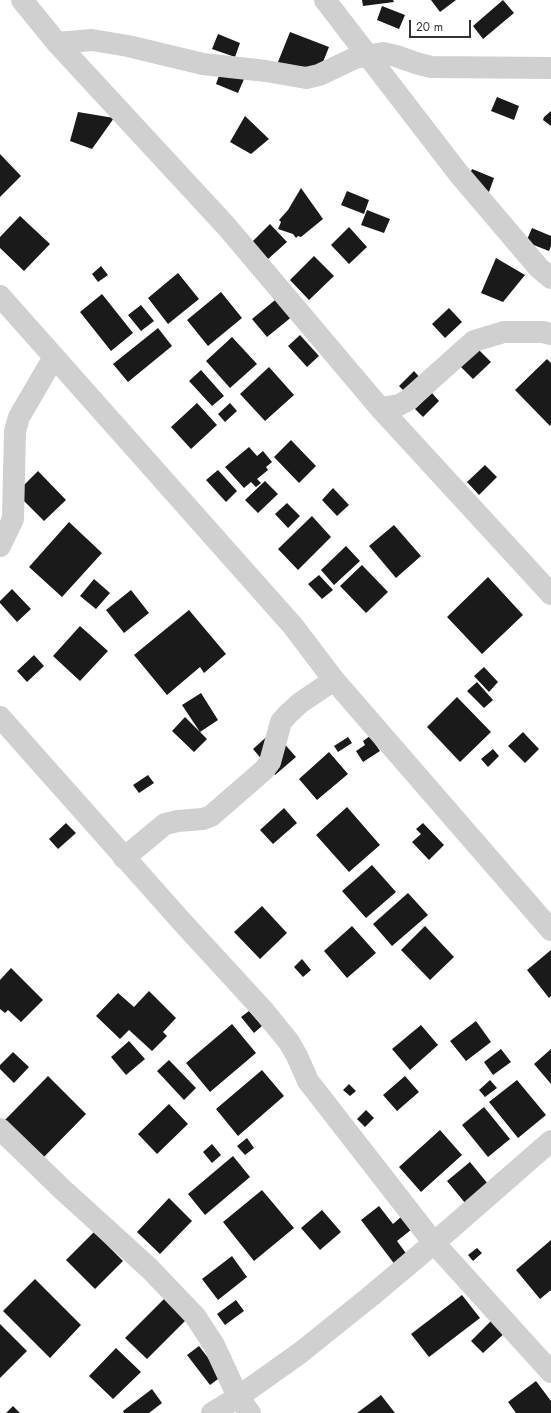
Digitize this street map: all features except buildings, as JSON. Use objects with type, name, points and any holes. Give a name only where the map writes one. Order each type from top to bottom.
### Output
[{"type":"street","points":[[22,0],[57,43],[227,226],[380,408],[551,594]]},
{"type":"street","points":[[325,0],[459,174],[539,268],[551,278]]},
{"type":"street","points":[[57,43],[92,40],[128,46],[203,64],[266,71],[306,78],[319,75],[355,58],[383,53],[430,66],[551,68]]},
{"type":"street","points":[[0,296],[293,626],[334,680],[551,930]]},
{"type":"street","points":[[380,408],[399,405],[408,400],[474,341],[504,332],[543,332],[551,334]]},
{"type":"street","points":[[0,546],[13,519],[14,431],[19,417],[54,357]]},
{"type":"street","points":[[124,858],[165,824],[178,821],[203,819],[211,816],[217,811],[264,770],[270,762],[282,722],[288,714],[300,703],[334,680]]},
{"type":"street","points":[[0,717],[183,924],[263,1010],[289,1042],[308,1081],[434,1243],[551,1372]]},
{"type":"street","points":[[0,1129],[63,1190],[149,1268],[195,1316],[214,1345],[244,1405]]},
{"type":"street","points":[[212,1413],[244,1405],[300,1353],[434,1243],[551,1141]]}]
